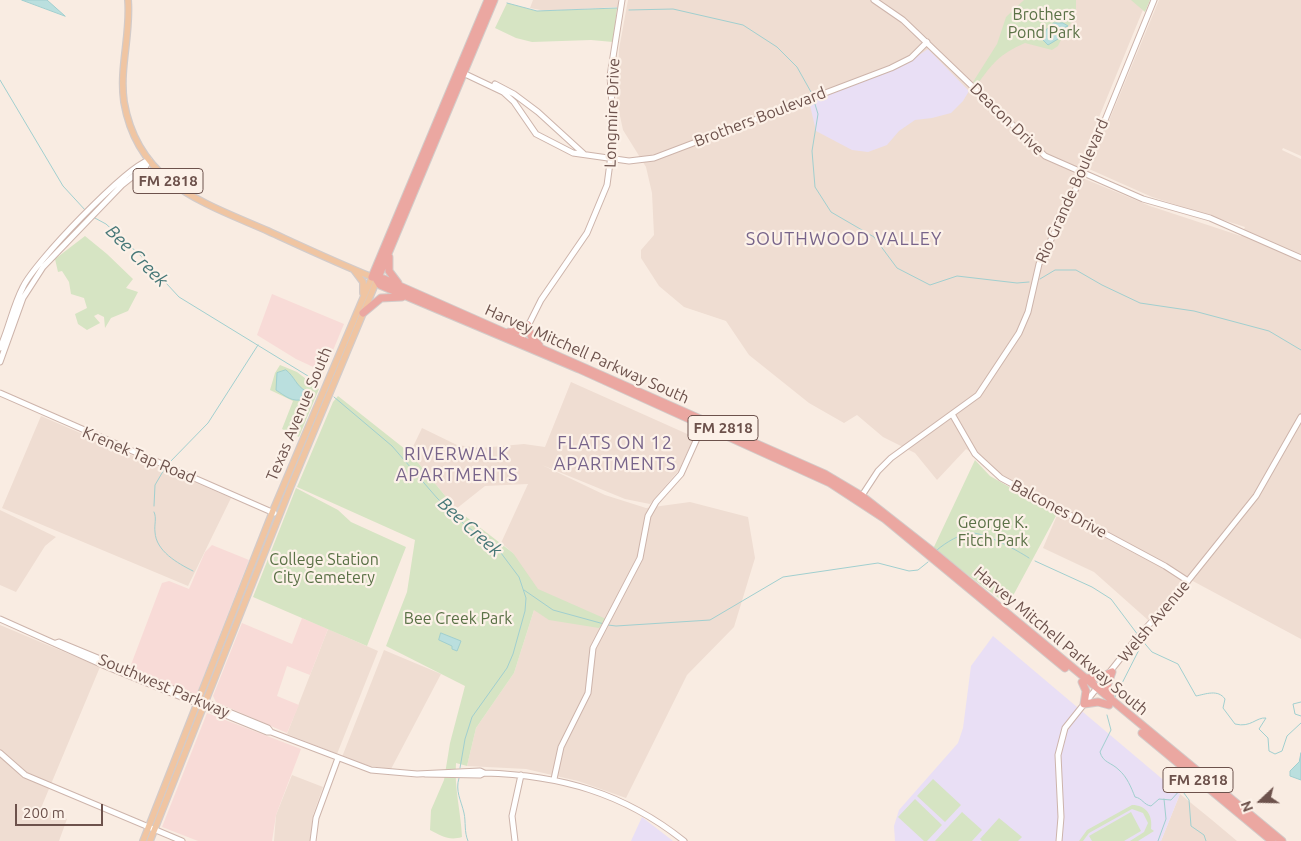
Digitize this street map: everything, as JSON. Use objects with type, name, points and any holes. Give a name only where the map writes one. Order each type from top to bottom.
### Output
[{"type":"highway","name":"Texas Avenue South","points":[[375,278],[390,250],[488,0]]},
{"type":"highway","name":"Texas Avenue South","points":[[375,278],[461,72],[494,0]]},
{"type":"highway","points":[[390,250],[389,271],[394,280],[404,288]]},
{"type":"highway","name":"Harvey Mitchell Parkway South","points":[[375,278],[383,279],[404,288],[522,342],[545,349],[704,422],[860,498],[1005,615],[1095,691],[1282,841]]},
{"type":"highway","name":"Harvey Mitchell Parkway South","points":[[375,278],[380,285],[522,342],[704,422]]},
{"type":"highway","points":[[364,313],[381,298],[408,297]]},
{"type":"highway","points":[[503,332],[514,332],[528,327],[533,340],[545,349]]},
{"type":"highway","points":[[1112,672],[1107,686],[1110,703],[1084,704],[1086,692],[1082,680],[1100,678],[1112,672]]},
{"type":"highway","name":"Harvey Mitchell Parkway South","points":[[1110,703],[1272,841]]},
{"type":"main road","name":"Harvey Mitchell Parkway South","points":[[128,0],[129,25],[124,59],[123,91],[134,135],[149,160],[172,185],[193,198],[375,278]]},
{"type":"main road","points":[[352,269],[362,282],[363,298]]},
{"type":"main road","name":"Texas Avenue South","points":[[142,841],[273,512],[363,298],[375,278]]},
{"type":"main road","name":"Texas Avenue South","points":[[150,841],[279,515],[364,313],[375,278]]},
{"type":"main road","points":[[339,372],[337,367],[342,356],[341,349]]},
{"type":"main road","points":[[329,396],[328,391],[334,376],[332,370]]},
{"type":"main road","points":[[226,630],[233,632]]},
{"type":"street","name":"Longmire Drive","points":[[522,342],[543,298],[579,247],[592,224],[607,184],[612,159],[614,133],[610,76],[622,0]]},
{"type":"street","name":"Deacon Drive","points":[[874,0],[903,20],[1034,148],[1045,156],[1082,174],[1143,199],[1210,218],[1301,258]]},
{"type":"street","name":"Rio Grande Boulevard","points":[[860,498],[878,470],[891,458],[978,395],[1019,333],[1028,312],[1039,264],[1082,174],[1154,0]]},
{"type":"street","name":"Brothers Boulevard","points":[[461,72],[508,96],[533,130],[540,136],[573,153],[637,162],[654,158],[891,68],[911,58],[927,42]]},
{"type":"street","name":"Brothers Boulevard","points":[[461,72],[469,73],[514,94],[547,119],[565,139],[584,154]]},
{"type":"street","points":[[0,362],[23,298],[51,257],[80,230],[119,180],[142,162],[149,160]]},
{"type":"street","points":[[0,348],[22,287],[30,273],[41,259],[102,201]]},
{"type":"street","name":"Krenek Tap Road","points":[[0,393],[279,515]]},
{"type":"street","name":"Balcones Drive","points":[[952,414],[975,454],[1001,478],[1172,569],[1188,581]]},
{"type":"street","name":"Welsh Avenue","points":[[1059,841],[1059,747],[1065,728],[1112,672],[1138,636],[1188,581],[1256,496],[1301,417]]},
{"type":"street","points":[[554,779],[561,747],[588,693],[593,648],[640,558],[648,516],[656,502],[680,474],[704,422]]},
{"type":"street","name":"Southwest Parkway","points":[[0,619],[118,672],[268,728],[271,732],[371,770],[424,774],[480,771],[484,773],[554,779],[579,786],[639,810],[684,841]]},
{"type":"street","name":"Southwest Parkway","points":[[56,643],[59,642],[106,661],[197,703]]},
{"type":"street","points":[[92,661],[106,661]]},
{"type":"street","points":[[118,672],[131,672]]},
{"type":"street","points":[[146,683],[156,683]]},
{"type":"street","points":[[0,753],[25,775],[182,841]]},
{"type":"street","points":[[313,841],[316,818],[338,758]]},
{"type":"street","points":[[515,841],[512,816],[521,775]]},
{"type":"shaded area","points":[[533,0],[618,0],[618,7],[546,11],[530,8]]},
{"type":"shaded area","name":"SOUTHWOOD VALLEY","points":[[628,0],[1147,0],[1079,166],[1085,179],[1150,206],[1241,236],[1245,227],[1152,197],[1089,169],[1159,0],[1301,0],[1301,156],[1283,148],[1282,150],[1301,159],[1301,639],[1092,527],[1004,476],[966,449],[937,480],[915,453],[883,437],[857,415],[844,423],[809,403],[749,355],[726,321],[684,307],[659,286],[641,258],[641,250],[654,235],[652,193],[646,167],[623,130],[617,102],[619,49]]},
{"type":"shaded area","points":[[928,49],[969,91],[963,101],[951,113],[915,120],[899,131],[887,145],[868,152],[852,150],[816,131],[809,101],[904,65]]},
{"type":"shaded area","points":[[272,294],[344,324],[324,372],[296,359],[257,335]]},
{"type":"shaded area","name":"Bee Creek","points":[[571,382],[694,437],[679,470],[650,504],[625,499],[542,465],[605,495],[646,508],[690,502],[748,517],[755,558],[734,627],[687,675],[626,798],[578,781],[526,769],[467,766],[476,728],[514,673],[534,610],[513,553],[501,543],[528,484],[485,486],[456,509],[410,453],[422,428],[457,445],[480,448],[524,444],[545,447]]},
{"type":"shaded area","points":[[41,416],[231,498],[188,586],[2,508]]},
{"type":"shaded area","points":[[0,510],[56,537],[45,546],[16,592],[0,585]]},
{"type":"shaded area","points":[[1058,513],[1179,577],[1183,582],[1148,620],[1094,572],[1043,548]]},
{"type":"shaded area","points":[[212,545],[249,560],[197,693],[193,696],[129,670],[162,583],[169,581],[189,589],[205,552]]},
{"type":"shaded area","points":[[302,618],[328,629],[310,675],[287,666],[277,696],[299,705],[287,733],[216,702],[213,696],[242,623],[292,644]]},
{"type":"shaded area","points":[[0,625],[100,667],[41,808],[67,819],[59,841],[0,841]]},
{"type":"shaded area","points":[[328,629],[378,651],[337,754],[287,734]]},
{"type":"shaded area","points":[[993,636],[1180,794],[1161,841],[895,841],[894,826],[899,810],[958,743],[963,728],[971,666]]},
{"type":"shaded area","points":[[384,650],[441,674],[391,769],[370,766],[342,757]]},
{"type":"shaded area","points":[[207,713],[301,749],[276,815],[272,841],[198,841],[162,827]]},
{"type":"shaded area","points":[[292,775],[323,787],[313,815],[310,841],[274,841],[276,815]]},
{"type":"shaded area","points":[[1180,794],[1212,820],[1237,841],[1161,841]]},
{"type":"shaded area","points":[[642,817],[673,841],[631,841]]},
{"type":"green space","name":"Brothers Pond Park","points":[[1024,0],[1076,0],[1076,17],[1066,29],[1058,46],[1052,50],[1025,43],[1016,47],[997,60],[977,85],[973,82],[997,44],[1006,17]]},
{"type":"green space","points":[[1131,0],[1150,0],[1145,12]]},
{"type":"green space","points":[[507,3],[537,11],[617,8],[613,42],[591,40],[532,42],[516,38],[495,28]]},
{"type":"green space","points":[[85,236],[133,279],[126,288],[138,292],[128,311],[111,318],[105,328],[104,317],[98,314],[94,316],[100,323],[87,330],[78,324],[75,314],[87,308],[84,298],[71,294],[69,282],[62,271],[58,272],[55,259]]},
{"type":"green space","points":[[280,365],[297,372],[319,389],[299,437],[282,429],[293,401],[270,390],[275,373]]},
{"type":"green space","name":"Bee Creek Park","points":[[338,396],[410,453],[456,509],[513,553],[538,589],[606,619],[599,628],[549,620],[534,610],[514,673],[476,728],[467,766],[456,763],[456,782],[462,837],[449,838],[430,830],[431,810],[444,780],[450,743],[465,686],[386,646],[407,592],[415,540],[297,487],[333,402]]},
{"type":"green space","name":"George K. Fitch Park","points":[[975,460],[990,476],[1057,514],[1008,605],[933,549]]},
{"type":"green space","name":"College Station City Cemetery","points":[[296,488],[338,510],[351,522],[406,547],[367,646],[253,597]]},
{"type":"green space","points":[[933,779],[961,805],[945,822],[917,796]]},
{"type":"green space","points":[[915,799],[942,825],[927,841],[924,841],[898,817]]},
{"type":"green space","points":[[1132,805],[1145,809],[1150,815],[1151,829],[1154,831],[1138,841],[1130,841],[1144,832],[1148,823],[1143,813],[1132,809],[1089,833],[1083,841],[1079,841],[1087,830]]},
{"type":"green space","points":[[962,812],[982,830],[972,841],[935,841]]},
{"type":"green space","points":[[1131,812],[1141,831],[1124,841],[1092,841],[1089,836]]},
{"type":"green space","points":[[999,818],[1022,837],[1018,841],[982,841],[980,839]]},
{"type":"water","points":[[22,0],[47,0],[65,16]]},
{"type":"water","points":[[1054,23],[1063,23],[1068,26],[1063,28],[1058,39],[1048,45],[1043,40],[1046,30]]},
{"type":"water","points":[[286,370],[300,387],[306,391],[304,399],[296,400],[286,397],[276,390],[277,373]]},
{"type":"water","points":[[441,633],[461,641],[457,651],[452,649],[452,646],[439,640]]},
{"type":"water","points":[[1301,753],[1301,780],[1290,776],[1290,771],[1299,762]]},
{"type":"waterway","points":[[507,3],[537,11],[617,8]]},
{"type":"waterway","points":[[629,10],[673,9],[743,25],[777,47],[797,67],[811,92]]},
{"type":"waterway","name":"Bee Creek","points":[[0,80],[63,186],[86,211]]},
{"type":"waterway","points":[[814,101],[818,114],[812,151],[815,187],[831,212],[874,237],[897,268],[930,285],[957,276],[1017,283],[1029,282]]},
{"type":"waterway","name":"Bee Creek","points":[[93,217],[106,224],[141,256],[179,297],[308,376],[319,385]]},
{"type":"waterway","points":[[1040,279],[1055,270],[1076,270],[1140,303],[1194,311],[1269,331],[1301,350]]},
{"type":"waterway","points":[[169,463],[208,423],[258,345]]},
{"type":"waterway","name":"Bee Creek","points":[[334,397],[392,446],[437,498],[465,525],[498,549],[519,577],[526,598],[525,611],[513,654],[507,668],[472,717],[465,739],[460,768]]},
{"type":"waterway","points":[[154,506],[155,485],[165,468]]},
{"type":"waterway","points":[[154,512],[156,539],[159,545],[168,556],[193,571]]},
{"type":"waterway","points":[[937,550],[953,539],[972,533],[993,539],[1029,558]]},
{"type":"waterway","points":[[1035,561],[1092,587],[1111,599],[1138,635]]},
{"type":"waterway","points":[[608,625],[710,620],[783,577],[878,563],[909,571],[918,570],[928,562]]},
{"type":"waterway","points":[[524,590],[553,610],[604,624]]},
{"type":"waterway","points":[[1140,638],[1152,652],[1178,664],[1196,696],[1212,693],[1222,696],[1225,699],[1223,708],[1235,724],[1245,725],[1266,718],[1259,729],[1268,738],[1269,751],[1275,754],[1282,751],[1287,736],[1301,723]]},
{"type":"waterway","points":[[1115,697],[1143,642]]},
{"type":"waterway","points":[[1301,702],[1293,704],[1295,714],[1301,716]]},
{"type":"waterway","points":[[1107,715],[1111,730],[1100,752],[1101,756],[1116,767],[1124,776],[1135,797],[1151,806],[1159,799],[1171,800],[1181,789],[1189,800],[1191,826],[1204,835],[1206,841]]},
{"type":"waterway","name":"Bee Creek","points":[[459,778],[458,791],[464,813],[468,841]]},
{"type":"waterway","points":[[1158,841],[1166,819],[1164,799]]},
{"type":"district","name":"SOUTHWOOD VALLEY","points":[[844,239]]},
{"type":"district","name":"FLATS ON 12 APARTMENTS","points":[[615,453]]},
{"type":"district","name":"RIVERWALK APARTMENTS","points":[[457,464]]}]
